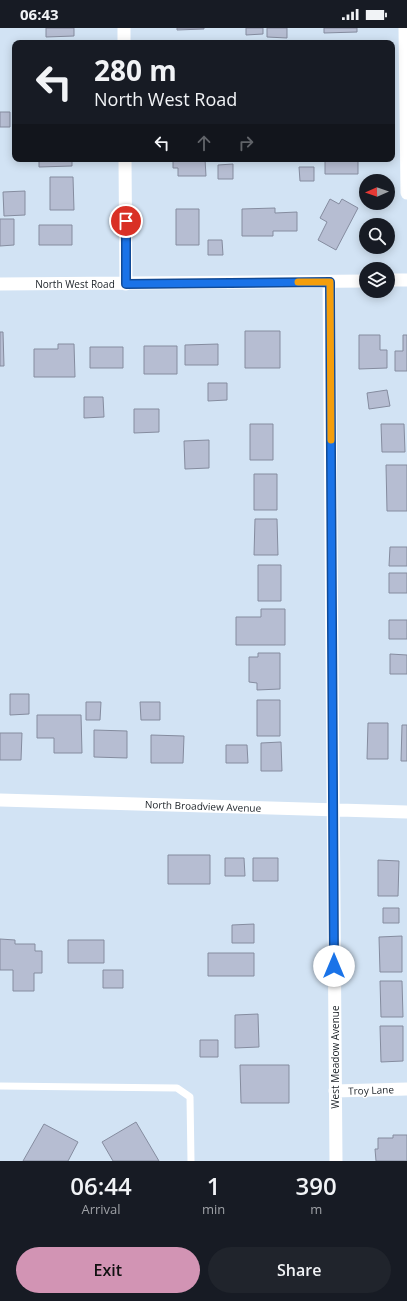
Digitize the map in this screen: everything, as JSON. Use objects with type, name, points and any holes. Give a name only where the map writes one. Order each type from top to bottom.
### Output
[{"type":"street","points":[[124,28],[124,40]]},
{"type":"street","points":[[406,28],[407,193]]},
{"type":"street","points":[[125,162],[126,284]]},
{"type":"street","points":[[395,280],[407,280]]},
{"type":"street","name":"North West Road","points":[[0,284],[359,281]]},
{"type":"street","name":"West Meadow Avenue","points":[[330,282],[336,1161]]},
{"type":"street","name":"North Broadview Avenue","points":[[0,800],[407,812]]},
{"type":"street","name":"Troy Lane","points":[[335,1091],[407,1089]]},
{"type":"lane","points":[[0,1086],[177,1088],[190,1097],[191,1161]]},
{"type":"building","points":[[46,28],[74,28],[74,36],[46,37]]},
{"type":"building","points":[[177,28],[204,28],[204,29],[177,30]]},
{"type":"building","points":[[246,28],[263,28],[263,34],[246,35]]},
{"type":"building","points":[[267,28],[287,28],[287,38],[267,37]]},
{"type":"building","points":[[324,28],[357,28],[357,32],[324,33]]},
{"type":"building","points":[[0,112],[10,112],[10,127],[0,127]]},
{"type":"building","points":[[39,162],[72,162],[72,166],[39,167]]},
{"type":"building","points":[[173,162],[205,162],[206,176],[178,176],[178,168],[173,168]]},
{"type":"building","points":[[325,162],[358,162],[358,174],[325,174]]},
{"type":"building","points":[[233,164],[233,179],[218,179],[218,165]]},
{"type":"building","points":[[299,167],[314,167],[314,181],[300,181]]},
{"type":"building","points":[[50,177],[73,177],[74,210],[50,210]]},
{"type":"building","points":[[25,191],[25,215],[4,216],[3,192]]},
{"type":"building","points":[[330,199],[339,204],[342,199],[358,208],[336,250],[318,240],[327,222],[320,218]]},
{"type":"building","points":[[275,208],[275,213],[297,212],[297,231],[273,231],[273,236],[242,236],[242,209]]},
{"type":"building","points":[[176,209],[199,209],[199,245],[176,245]]},
{"type":"building","points":[[0,219],[14,219],[14,245],[0,246]]},
{"type":"building","points":[[39,225],[72,225],[72,245],[39,245]]},
{"type":"building","points":[[208,240],[222,240],[223,255],[208,255]]},
{"type":"building","points":[[245,331],[280,331],[280,368],[245,368]]},
{"type":"building","points":[[0,332],[3,332],[4,366],[0,366]]},
{"type":"building","points":[[359,335],[380,335],[380,350],[387,350],[387,368],[359,369]]},
{"type":"building","points":[[403,335],[407,335],[407,371],[395,371],[395,351],[403,351]]},
{"type":"building","points":[[58,344],[74,344],[75,377],[34,377],[34,349],[58,349]]},
{"type":"building","points":[[218,344],[218,365],[185,365],[185,345]]},
{"type":"building","points":[[144,346],[177,346],[177,374],[144,374]]},
{"type":"building","points":[[90,347],[123,347],[123,368],[90,368]]},
{"type":"building","points":[[208,383],[227,383],[227,400],[208,401]]},
{"type":"building","points":[[387,390],[390,406],[369,409],[367,393]]},
{"type":"building","points":[[84,397],[103,397],[104,417],[84,418]]},
{"type":"building","points":[[134,409],[159,409],[159,432],[134,433]]},
{"type":"building","points":[[250,424],[273,424],[273,460],[250,460]]},
{"type":"building","points":[[381,424],[404,424],[405,452],[382,452]]},
{"type":"building","points":[[209,440],[209,468],[185,469],[184,441]]},
{"type":"building","points":[[386,465],[407,465],[407,511],[387,511]]},
{"type":"building","points":[[254,474],[277,474],[277,510],[254,510]]},
{"type":"building","points":[[255,519],[277,519],[278,555],[254,555]]},
{"type":"building","points":[[390,547],[407,547],[407,566],[389,566]]},
{"type":"building","points":[[258,565],[281,565],[281,601],[258,601]]},
{"type":"building","points":[[389,573],[407,573],[407,593],[389,593]]},
{"type":"building","points":[[261,609],[285,609],[285,645],[236,645],[236,617],[261,617]]},
{"type":"building","points":[[389,620],[407,620],[407,639],[389,639]]},
{"type":"building","points":[[258,653],[280,653],[280,689],[257,690],[257,683],[249,682],[249,657],[258,657]]},
{"type":"building","points":[[390,654],[407,655],[407,674],[390,674]]},
{"type":"building","points":[[10,694],[29,694],[29,714],[10,715]]},
{"type":"building","points":[[257,700],[280,700],[280,736],[257,736]]},
{"type":"building","points":[[86,702],[101,702],[100,720],[86,720]]},
{"type":"building","points":[[140,702],[160,702],[160,720],[141,720]]},
{"type":"building","points":[[37,715],[81,715],[82,753],[54,753],[54,738],[37,738]]},
{"type":"building","points":[[368,723],[388,723],[388,759],[367,759]]},
{"type":"building","points":[[402,725],[407,725],[407,761],[401,761]]},
{"type":"building","points":[[94,730],[127,731],[127,758],[94,757]]},
{"type":"building","points":[[0,733],[22,733],[21,760],[0,760]]},
{"type":"building","points":[[151,735],[184,736],[183,763],[151,763]]},
{"type":"building","points":[[281,742],[282,771],[261,771],[261,743]]},
{"type":"building","points":[[226,745],[247,745],[248,763],[226,763]]},
{"type":"building","points":[[168,855],[210,855],[210,884],[168,884]]},
{"type":"building","points":[[225,858],[244,858],[245,876],[225,876]]},
{"type":"building","points":[[253,858],[278,858],[278,881],[253,881]]},
{"type":"building","points":[[378,860],[399,861],[398,896],[378,896]]},
{"type":"building","points":[[383,908],[399,908],[399,923],[383,923]]},
{"type":"building","points":[[254,924],[254,943],[232,943],[232,925]]},
{"type":"building","points":[[402,936],[402,972],[380,972],[379,937]]},
{"type":"building","points":[[0,939],[15,940],[15,944],[35,944],[35,951],[42,951],[42,973],[34,973],[34,991],[13,991],[13,970],[0,970]]},
{"type":"building","points":[[68,940],[104,940],[104,963],[68,963]]},
{"type":"building","points":[[208,953],[254,953],[254,976],[208,976]]},
{"type":"building","points":[[103,970],[123,970],[123,988],[103,988]]},
{"type":"building","points":[[380,981],[402,981],[403,1017],[381,1017]]},
{"type":"building","points":[[258,1014],[259,1047],[235,1048],[235,1015]]},
{"type":"building","points":[[380,1026],[403,1026],[403,1061],[381,1062]]},
{"type":"building","points":[[200,1040],[218,1040],[218,1057],[200,1057]]},
{"type":"building","points":[[240,1065],[289,1065],[289,1103],[241,1103]]},
{"type":"building","points":[[136,1122],[159,1161],[113,1161],[102,1142]]},
{"type":"building","points":[[44,1124],[78,1142],[68,1161],[23,1161]]},
{"type":"building","points":[[393,1135],[407,1135],[407,1161],[376,1161],[375,1149],[378,1149],[378,1138],[393,1138]]},
{"type":"slow traffic","points":[[298,282],[330,282],[331,440]]},
{"type":"route","points":[[126,221],[126,284],[330,282],[334,966]]}]
